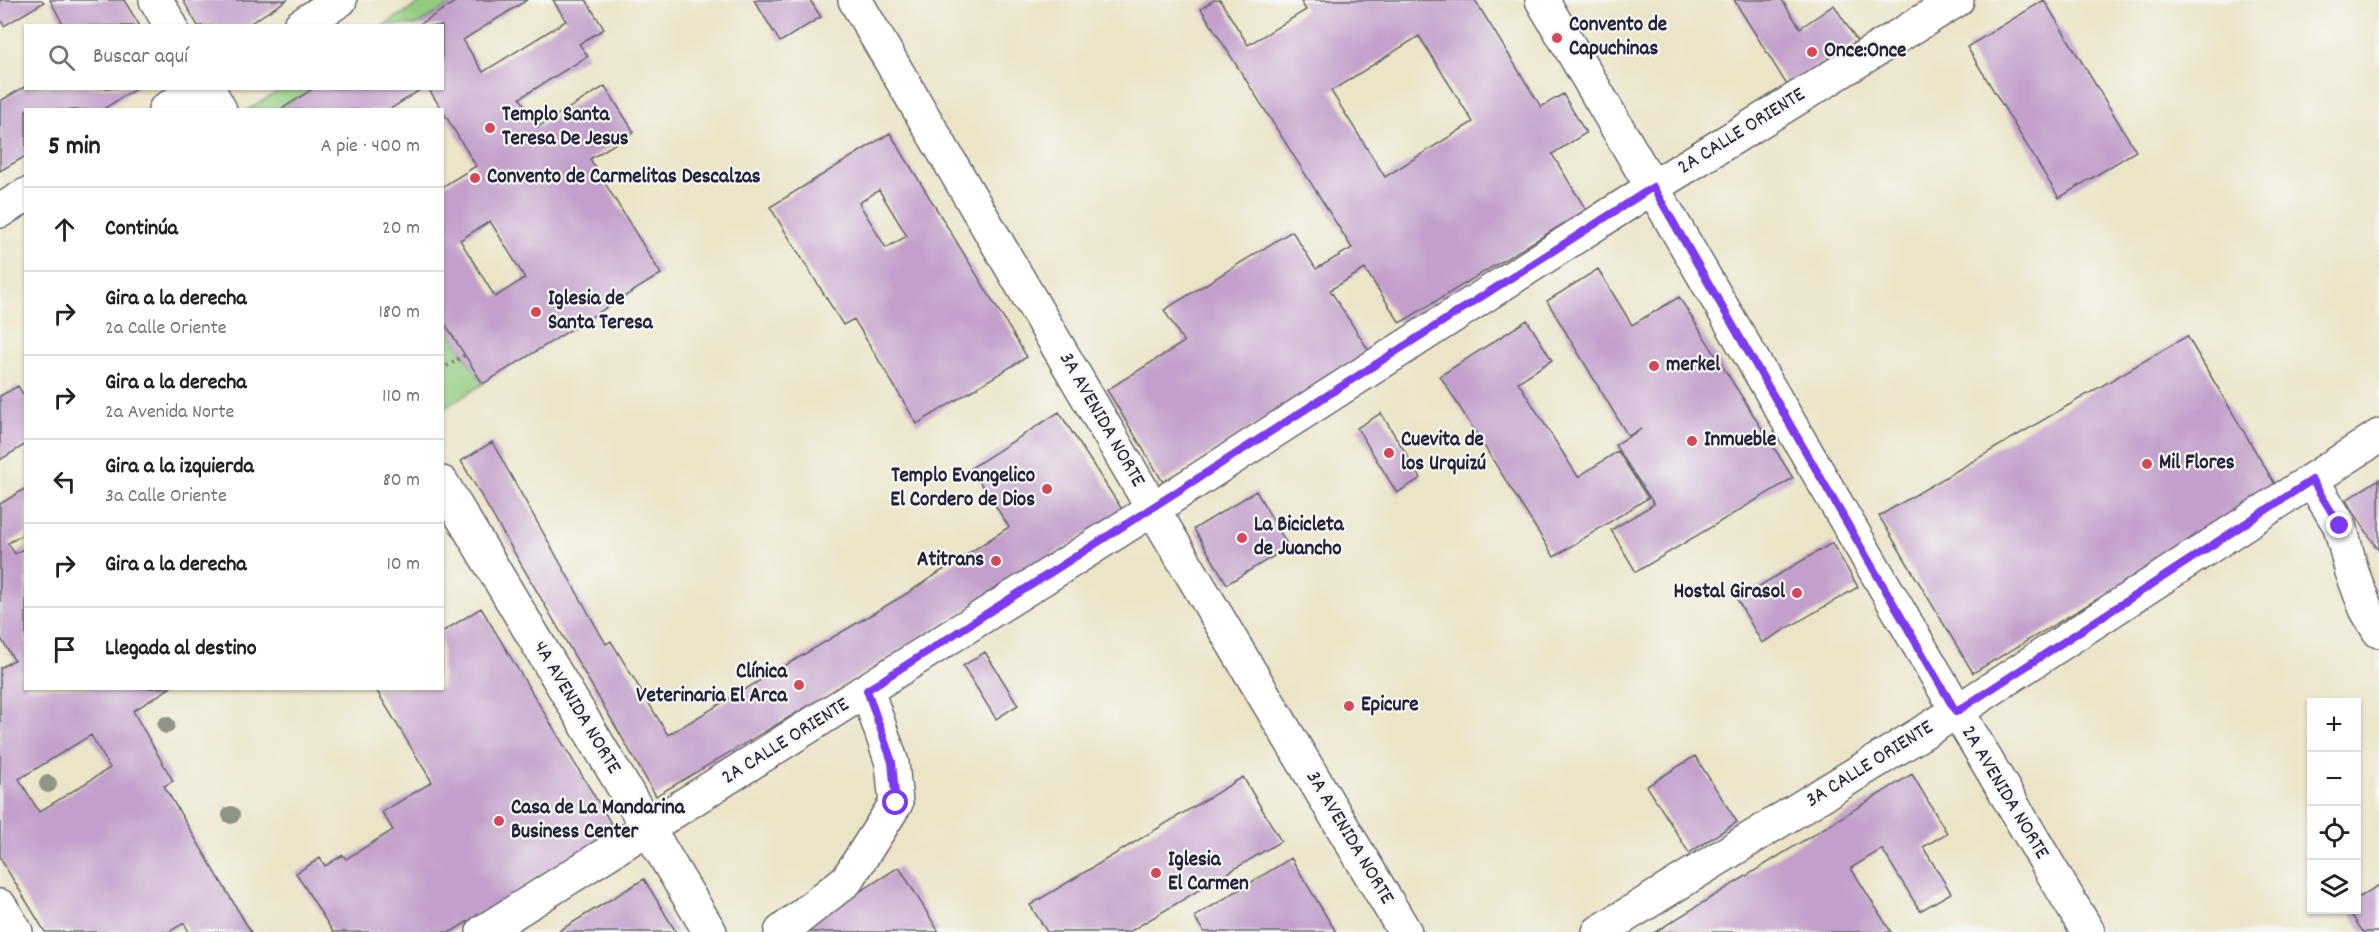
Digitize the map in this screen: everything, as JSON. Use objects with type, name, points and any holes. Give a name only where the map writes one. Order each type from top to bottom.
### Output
[{"type":"street","points":[[156,0],[170,24]]},
{"type":"street","points":[[303,24],[340,0]]},
{"type":"street","name":"3A AVENIDA NORTE","points":[[855,0],[1153,509],[1405,932]]},
{"type":"street","name":"2A AVENIDA NORTE","points":[[1542,0],[1653,187],[1956,712],[2088,932]]},
{"type":"street","name":"2A CALLE ORIENTE","points":[[483,932],[1153,509],[1653,187],[1957,0]]},
{"type":"street","points":[[168,108],[196,90]]},
{"type":"street","points":[[209,90],[219,108]]},
{"type":"street","points":[[0,210],[24,196]]},
{"type":"street","name":"3A CALLE ORIENTE","points":[[1599,932],[1956,712],[2379,436]]},
{"type":"street","points":[[2312,480],[2340,526],[2352,572],[2366,609],[2379,631]]},
{"type":"street","name":"4A AVENIDA NORTE","points":[[444,486],[710,932]]},
{"type":"street","points":[[781,932],[847,880],[896,803],[892,762],[867,690]]},
{"type":"street","points":[[0,906],[16,932]]},
{"type":"path","points":[[444,368],[465,356]]},
{"type":"green space","points":[[425,0],[458,0],[419,24],[386,24]]},
{"type":"green space","points":[[280,90],[312,90],[282,108],[250,108]]},
{"type":"green space","points":[[444,322],[483,384],[444,408]]},
{"type":"building","points":[[0,0],[42,0],[44,2],[4,26],[0,18]]},
{"type":"building","points":[[50,0],[124,0],[139,24],[63,24]]},
{"type":"building","points":[[183,0],[287,0],[249,24],[197,24]]},
{"type":"building","points":[[458,0],[527,0],[463,40],[483,72],[566,21],[553,0],[586,0],[604,29],[579,44],[588,56],[520,98],[538,127],[605,86],[634,132],[590,159],[661,274],[483,384],[444,322],[444,186],[476,166],[444,114],[444,108],[440,108],[429,90],[444,90],[444,24],[420,24]],"holes":[[[490,221],[525,278],[495,297],[460,240]]]},
{"type":"building","points":[[754,0],[810,0],[821,17],[780,42]]},
{"type":"building","points":[[1214,0],[1220,0],[1248,45],[1306,10],[1300,0],[1475,0],[1541,107],[1563,94],[1586,133],[1552,154],[1586,210],[1400,323],[1365,269],[1330,290],[1371,354],[1163,482],[1107,390],[1184,342],[1164,310],[1292,231],[1316,269],[1352,248],[1201,9]],"holes":[[[1419,36],[1473,122],[1385,177],[1331,91]]]},
{"type":"building","points":[[1734,0],[1782,0],[1800,28],[1834,5],[1857,41],[1787,85]]},
{"type":"building","points":[[2044,0],[2136,151],[2059,198],[1967,47]]},
{"type":"building","points":[[24,87],[24,90],[134,90],[105,108],[24,108],[24,157],[0,171],[0,101]]},
{"type":"building","points":[[311,90],[420,90],[392,108],[283,108]]},
{"type":"building","points":[[890,133],[1027,357],[917,424],[854,319],[843,325],[770,207]],"holes":[[[879,190],[907,236],[886,248],[859,203]]]},
{"type":"building","points":[[1598,269],[1632,325],[1679,297],[1793,478],[1636,572],[1611,530],[1654,504],[1615,445],[1641,429],[1628,436],[1547,301]]},
{"type":"building","points":[[1527,320],[1552,360],[1518,382],[1578,477],[1618,451],[1648,498],[1554,557],[1440,376]]},
{"type":"building","points":[[2187,336],[2279,491],[1973,673],[1879,516]]},
{"type":"building","points":[[18,386],[24,396],[24,445],[0,460],[0,396]]},
{"type":"building","points":[[1059,412],[1123,511],[852,680],[656,796],[461,461],[492,442],[606,644],[611,641],[668,735],[906,594],[1009,527],[971,468]]},
{"type":"building","name":"Cuevita de los Urquizú","points":[[1381,413],[1421,478],[1397,493],[1357,428]]},
{"type":"building","points":[[2379,479],[2379,551],[2346,500]]},
{"type":"building","points":[[24,489],[24,534],[8,543],[15,554],[24,548],[24,690],[167,690],[133,711],[173,781],[164,786],[251,932],[189,932],[184,923],[169,932],[45,932],[0,858],[0,668],[14,660],[0,637],[0,504]],"holes":[[[91,735],[110,768],[39,812],[19,779]]]},
{"type":"building","name":"La Bicicleta de Juancho","points":[[1256,491],[1289,547],[1227,584],[1194,529]]},
{"type":"building","name":"Hostal Girasol","points":[[1832,543],[1858,587],[1762,643],[1737,599]]},
{"type":"building","points":[[481,608],[615,830],[451,932],[333,932],[296,873],[320,858],[325,866],[343,855],[346,859],[393,830],[382,812],[432,782],[376,690],[444,690],[444,631]]},
{"type":"building","points":[[985,652],[1018,705],[996,719],[963,666]]},
{"type":"building","points":[[1695,756],[1737,822],[1689,853],[1647,786]]},
{"type":"building","points":[[1912,774],[1947,833],[1923,847],[1951,893],[1920,911],[1882,849],[1851,868],[1891,932],[1655,932]]},
{"type":"building","name":"Iglesia El Carmen","points":[[1243,777],[1281,841],[1129,932],[1047,932],[1030,905]]},
{"type":"building","points":[[1291,858],[1336,932],[1204,932],[1194,917]]},
{"type":"building","points":[[899,867],[939,932],[795,932]]},
{"type":"building","points":[[644,879],[676,932],[557,932],[567,926]]},
{"type":"building","points":[[2379,885],[2379,932],[2363,932],[2351,914],[2361,914],[2361,896]]},
{"type":"place","name":"Convento de Capuchinas","points":[[1557,38]]},
{"type":"place","name":"Once:Once","points":[[1812,52]]},
{"type":"place","name":"Templo Santa Teresa De Jesus","points":[[490,128]]},
{"type":"place","name":"Convento de Carmelitas Descalzas","points":[[475,178]]},
{"type":"place","name":"Iglesia de Santa Teresa","points":[[536,312]]},
{"type":"place","name":"merkel","points":[[1654,366]]},
{"type":"place","name":"Inmueble","points":[[1692,441]]},
{"type":"place","name":"Cuevita de los Urquizú","points":[[1389,453]]},
{"type":"place","name":"Mil Flores","points":[[2147,464]]},
{"type":"place","name":"Templo Evangelico El Cordero de Dios","points":[[1047,489]]},
{"type":"place","name":"La Bicicleta de Juancho","points":[[1242,538]]},
{"type":"place","name":"Atitrans","points":[[996,561]]},
{"type":"place","name":"Hostal Girasol","points":[[1797,593]]},
{"type":"place","name":"Clínica Veterinaria El Arca","points":[[799,685]]},
{"type":"place","name":"Epicure","points":[[1349,706]]},
{"type":"place","name":"Casa de La Mandarina Business Center","points":[[499,821]]},
{"type":"place","name":"Iglesia El Carmen","points":[[1156,873]]},
{"type":"route","points":[[896,803],[892,762],[867,690],[1653,187],[1956,712],[2312,480],[2340,526]]}]
